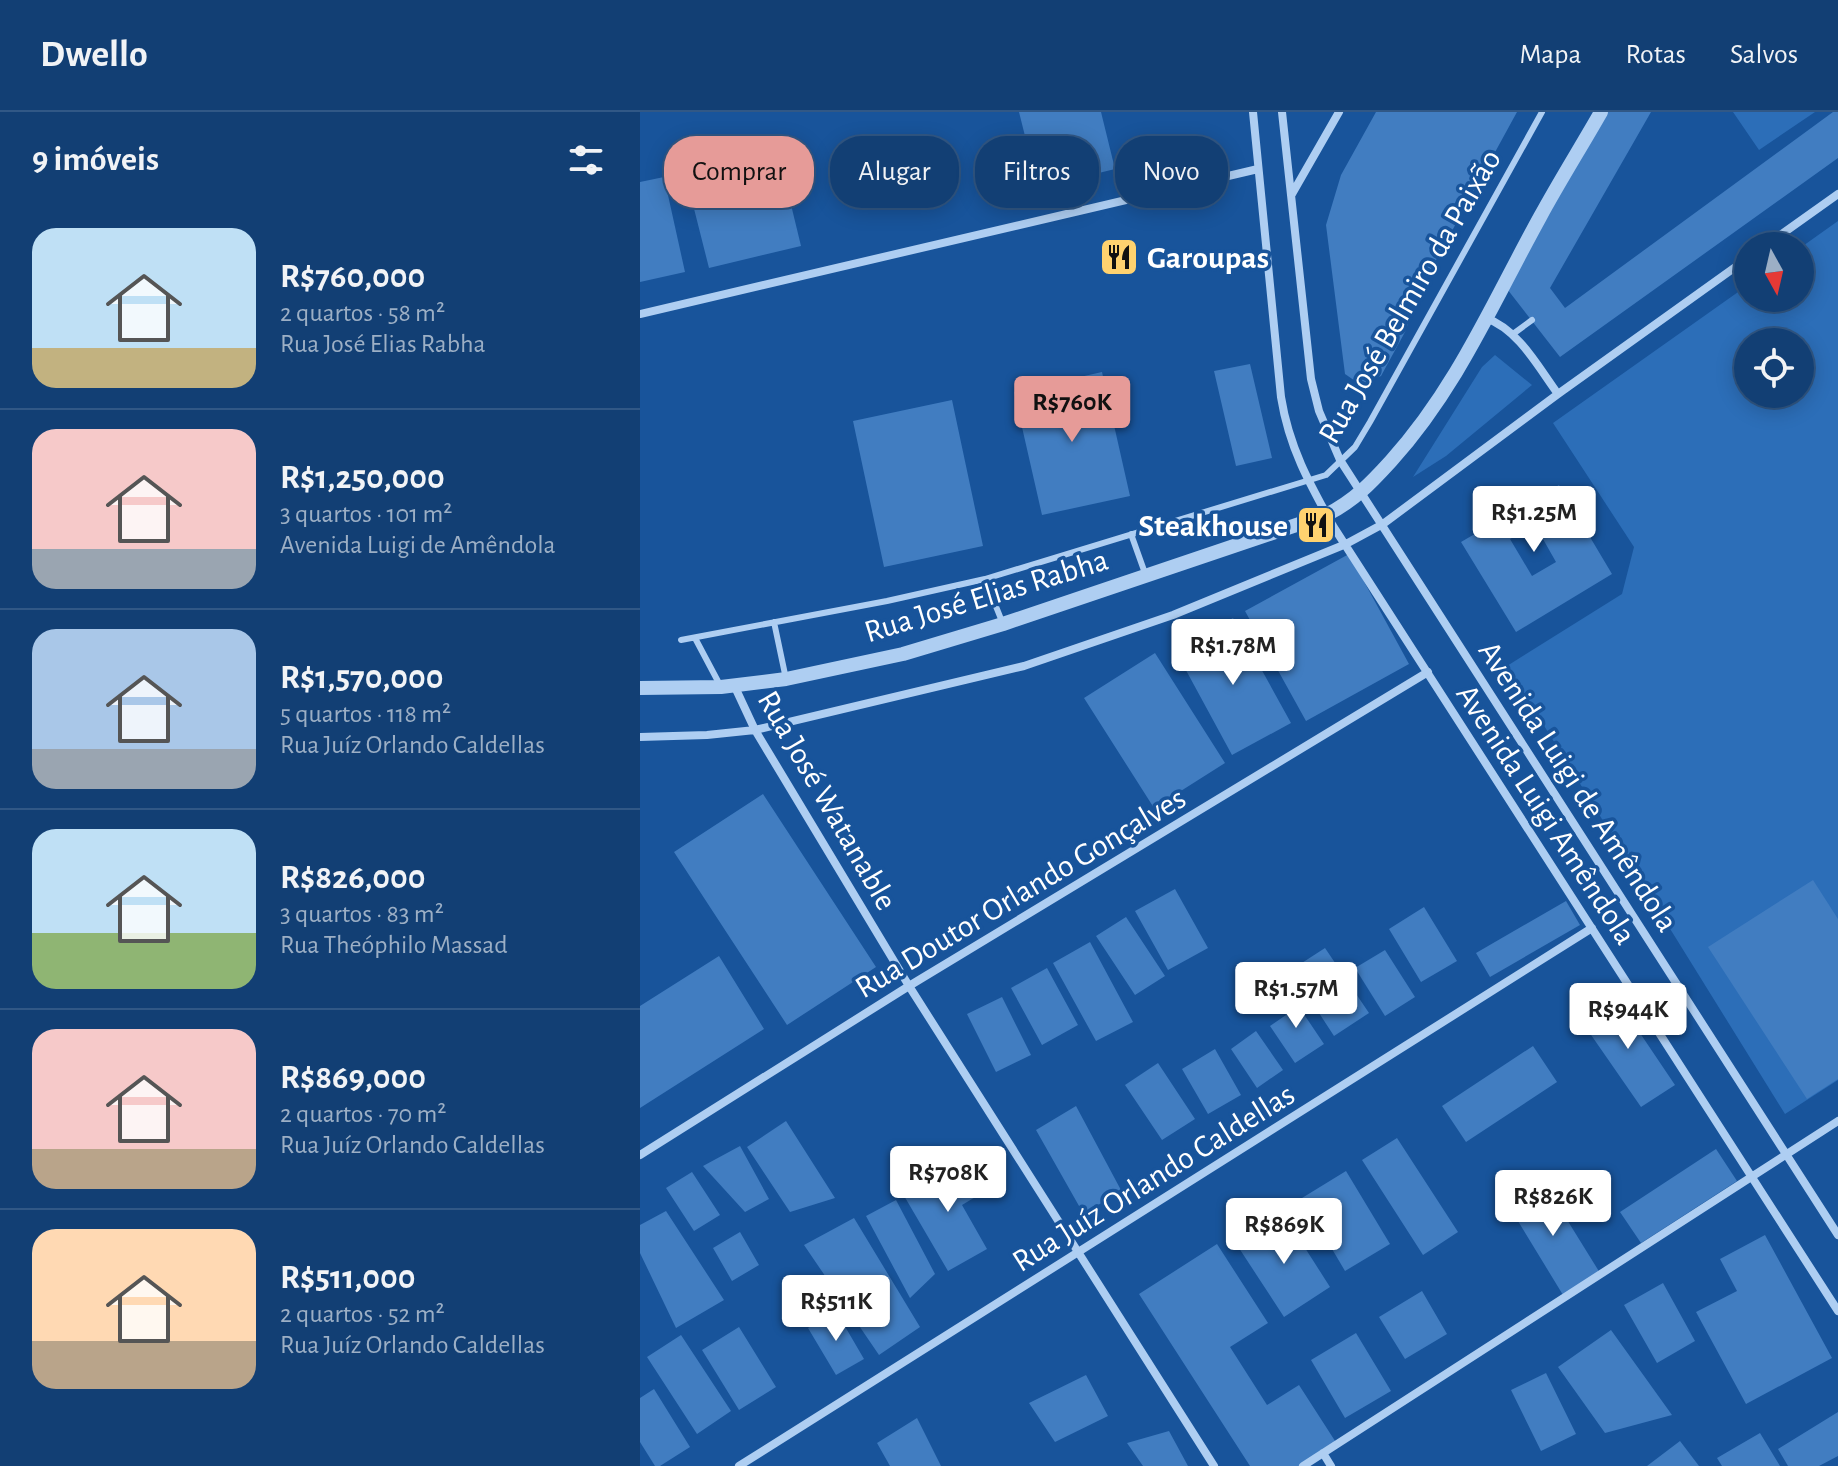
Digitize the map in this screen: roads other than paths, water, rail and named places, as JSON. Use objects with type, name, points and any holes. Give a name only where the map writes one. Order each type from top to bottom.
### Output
[{"type":"street","name":"Avenida Luigi Amêndola","points":[[1253,112],[1281,397],[1286,429],[1306,477],[1326,515],[1838,1311]]},
{"type":"street","name":"Avenida Luigi de Amêndola","points":[[1282,112],[1311,379],[1319,411],[1342,462],[1838,1235]]},
{"type":"street","points":[[1292,195],[1339,112]]},
{"type":"street","name":"Rua José Elias Rabha","points":[[640,688],[727,686],[786,679],[903,654],[1146,576],[1326,515],[1345,505],[1361,494],[1426,421],[1461,368],[1540,217],[1601,112]]},
{"type":"street","points":[[640,314],[1258,169]]},
{"type":"street","points":[[1785,232],[1838,194]]},
{"type":"street","points":[[640,737],[755,730],[1024,666],[1173,615],[1346,544],[1383,524],[1734,268]]},
{"type":"street","points":[[1486,318],[1502,324],[1513,334],[1558,394]]},
{"type":"street","name":"Rua Doutor Orlando Gonçalves","points":[[640,1155],[909,986],[1428,672]]},
{"type":"street","name":"Rua José Watanable","points":[[727,686],[909,986],[1214,1466]]},
{"type":"street","name":"Rua Juíz Orlando Caldellas","points":[[739,1466],[1592,928]]},
{"type":"street","points":[[1303,1466],[1838,1121]]},
{"type":"street","points":[[1323,1453],[1331,1466]]},
{"type":"lane","name":"Rua José Belmiro da Paixão","points":[[681,640],[985,579],[1306,477],[1326,475],[1342,462],[1370,422],[1542,112]]},
{"type":"lane","points":[[1513,334],[1532,320]]},
{"type":"lane","points":[[1131,534],[1146,576]]},
{"type":"lane","points":[[985,579],[1003,624]]},
{"type":"lane","points":[[774,622],[786,679]]},
{"type":"lane","points":[[695,638],[727,686]]},
{"type":"place","name":"Garoupas","points":[[1119,257]]},
{"type":"place","name":"Steakhouse","points":[[1316,525]]}]
